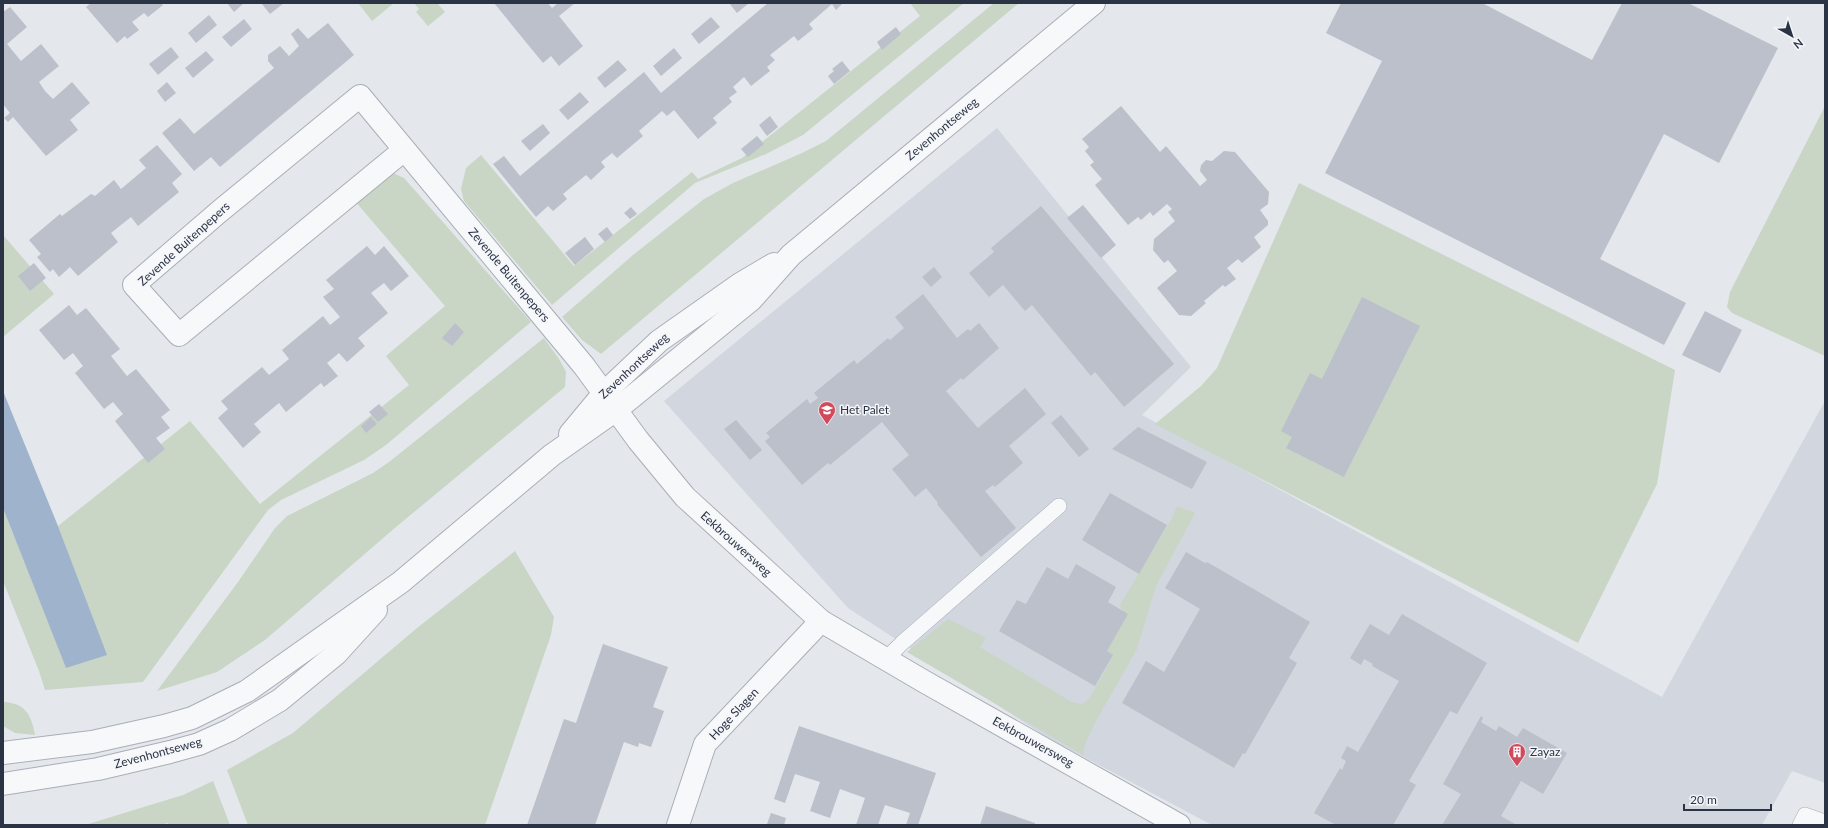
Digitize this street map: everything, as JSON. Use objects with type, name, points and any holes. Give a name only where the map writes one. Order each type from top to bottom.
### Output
[{"type":"street","name":"Zevenhontseweg","points":[[3,753],[92,742],[164,726],[192,718],[247,691],[401,582],[552,454],[610,402],[751,300],[791,255],[1094,3]]},
{"type":"street","name":"Zevende Buitenpepers","points":[[404,150],[179,335],[134,285],[220,211],[360,96],[557,332],[610,402]]},
{"type":"street","name":"Eekbrouwersweg","points":[[610,402],[638,440],[685,497],[821,621],[1179,825]]},
{"type":"street","name":"Zevenhontseweg","points":[[3,784],[98,769],[170,752],[199,744],[230,730],[280,700],[336,654],[401,582]]},
{"type":"street","name":"Hoge Slagen","points":[[678,825],[706,744],[821,621]]},
{"type":"lane","points":[[886,659],[902,643],[1059,506]]},
{"type":"lane","points":[[1800,825],[1805,815],[1825,822]]},
{"type":"shaded area","points":[[997,128],[1191,367],[1142,415],[1662,697],[1825,401],[1825,783],[1792,771],[1762,825],[1212,825],[1048,738],[848,608],[664,401]]},
{"type":"green space","points":[[358,3],[394,3],[372,21]]},
{"type":"green space","points":[[414,3],[437,3],[445,12],[428,26],[416,12],[419,9]]},
{"type":"green space","points":[[910,3],[964,3],[803,135],[766,154],[695,183],[552,305],[464,201],[461,189],[466,168],[481,155],[574,266],[692,172],[698,179],[742,158],[920,16]]},
{"type":"green space","points":[[994,3],[1019,3],[601,354],[582,340],[562,317],[633,255],[704,199],[733,183],[826,141]]},
{"type":"green space","points":[[1825,106],[1825,356],[1732,313],[1727,307],[1730,292]]},
{"type":"green space","points":[[393,173],[404,178],[531,322],[386,445],[364,460],[281,500],[268,510],[143,682],[45,690],[39,671],[3,581],[3,508],[66,667],[106,655],[58,526],[190,421],[260,504],[409,385],[386,356],[445,306],[354,200]]},
{"type":"green space","points":[[1299,183],[1675,370],[1657,484],[1578,643],[1155,424],[1201,386],[1217,368]]},
{"type":"green space","points":[[3,235],[54,294],[3,337]]},
{"type":"green space","points":[[544,338],[566,372],[565,387],[396,527],[265,640],[217,672],[157,691],[238,582],[275,528],[287,516],[373,473],[389,462]]},
{"type":"green space","points":[[1177,506],[1195,513],[1156,586],[1137,649],[1096,721],[1085,744],[1083,755],[907,652],[948,619],[986,638],[980,647],[1072,702],[1082,704],[1089,699],[1112,658],[1100,651],[1122,612],[1120,605],[1172,518]]},
{"type":"green space","points":[[515,551],[554,617],[551,635],[485,825],[248,825],[227,770],[293,733],[417,628]]},
{"type":"green space","points":[[3,702],[17,705],[26,711],[32,722],[35,735],[15,733],[3,726]]},
{"type":"green space","points":[[213,781],[230,825],[169,825],[168,823],[160,825],[85,825],[183,795]]},
{"type":"water","points":[[3,391],[58,526],[107,655],[66,668],[3,508]]},
{"type":"building","points":[[91,3],[161,3],[163,5],[148,17],[144,13],[132,22],[139,30],[127,39],[125,36],[117,43],[86,7]]},
{"type":"building","points":[[227,3],[244,3],[234,12]]},
{"type":"building","points":[[284,3],[270,14],[262,4]]},
{"type":"building","points":[[494,3],[548,3],[552,8],[558,3],[575,3],[559,16],[583,46],[559,66],[551,56],[543,63]]},
{"type":"building","points":[[729,3],[749,3],[737,13]]},
{"type":"building","points":[[768,3],[843,3],[836,10],[832,4],[809,24],[813,29],[798,41],[794,36],[770,55],[775,60],[767,67],[770,71],[751,86],[744,77],[733,87],[737,92],[729,98],[732,102],[713,118],[717,123],[698,139],[674,110],[667,116],[662,111],[639,131],[643,136],[617,158],[612,153],[601,162],[605,167],[591,180],[586,175],[563,194],[567,199],[553,211],[548,206],[536,217],[493,164],[504,156],[520,176],[644,72],[661,93]]},
{"type":"building","points":[[1341,3],[1485,3],[1484,4],[1592,60],[1622,3],[1688,3],[1778,48],[1719,163],[1664,134],[1600,259],[1686,303],[1664,345],[1325,173],[1382,61],[1326,33]]},
{"type":"building","points":[[10,7],[27,27],[7,44],[21,61],[41,44],[59,66],[39,82],[45,91],[53,99],[72,82],[90,103],[70,120],[78,130],[46,156],[13,117],[8,122],[4,118],[10,113],[3,104],[3,12]]},
{"type":"building","points":[[209,15],[217,25],[196,43],[188,33]]},
{"type":"building","points":[[711,17],[720,27],[699,44],[691,34]]},
{"type":"building","points":[[244,19],[252,29],[231,47],[222,37]]},
{"type":"building","points":[[328,23],[354,55],[220,167],[211,157],[194,171],[162,133],[180,118],[194,134],[274,68],[268,61],[268,55],[280,46],[289,56],[299,46],[291,34],[298,28],[308,39]]},
{"type":"building","points":[[896,27],[901,34],[882,50],[877,42]]},
{"type":"building","points":[[171,47],[179,57],[158,75],[149,64]]},
{"type":"building","points":[[674,48],[682,58],[661,76],[653,66]]},
{"type":"building","points":[[206,51],[214,60],[193,78],[185,68]]},
{"type":"building","points":[[618,60],[627,70],[605,88],[597,78]]},
{"type":"building","points":[[842,61],[850,71],[834,84],[828,76],[834,71],[832,69]]},
{"type":"building","points":[[167,82],[176,93],[165,102],[157,91]]},
{"type":"building","points":[[580,92],[589,102],[568,120],[559,110]]},
{"type":"building","points":[[1121,106],[1160,152],[1166,146],[1200,186],[1207,180],[1200,171],[1201,165],[1206,160],[1212,161],[1224,151],[1235,152],[1269,192],[1268,204],[1260,210],[1268,221],[1268,225],[1254,237],[1261,247],[1242,263],[1238,259],[1227,268],[1236,279],[1225,287],[1223,285],[1204,301],[1206,303],[1191,316],[1179,315],[1157,288],[1177,271],[1168,260],[1164,263],[1153,250],[1154,239],[1175,221],[1168,212],[1172,209],[1167,204],[1153,216],[1150,212],[1141,220],[1138,217],[1128,225],[1095,185],[1102,179],[1090,165],[1094,162],[1085,151],[1089,147],[1082,139]]},
{"type":"building","points":[[770,116],[778,127],[767,136],[759,125]]},
{"type":"building","points":[[543,124],[550,133],[530,151],[521,141]]},
{"type":"building","points":[[757,136],[764,144],[748,157],[741,149]]},
{"type":"building","points":[[157,145],[182,174],[172,183],[179,192],[138,226],[131,217],[111,233],[118,242],[78,276],[70,267],[59,277],[53,269],[50,272],[37,257],[41,254],[29,240],[60,214],[62,216],[91,194],[95,196],[114,180],[121,189],[146,168],[139,160]]},
{"type":"building","points":[[1083,205],[1116,245],[1101,258],[1067,218]]},
{"type":"building","points":[[1041,206],[1174,364],[1124,407],[1095,372],[1091,376],[1032,305],[1025,311],[1003,285],[989,297],[969,273],[994,252],[991,248]]},
{"type":"building","points":[[631,207],[637,214],[630,219],[624,213]]},
{"type":"building","points":[[607,227],[613,235],[605,242],[598,234]]},
{"type":"building","points":[[585,237],[594,249],[575,265],[565,253]]},
{"type":"building","points":[[367,246],[375,255],[384,246],[409,276],[391,291],[384,283],[371,293],[388,313],[358,338],[365,346],[347,362],[339,353],[327,363],[338,376],[324,387],[321,383],[286,412],[279,403],[254,424],[261,432],[243,448],[218,418],[228,409],[221,401],[262,367],[269,375],[289,359],[282,350],[323,316],[330,325],[340,317],[323,297],[334,289],[326,280]]},
{"type":"building","points":[[34,263],[46,278],[30,291],[18,276]]},
{"type":"building","points":[[934,267],[942,277],[931,287],[922,277]]},
{"type":"building","name":"Het Palet","points":[[923,294],[957,338],[968,329],[970,331],[979,323],[999,348],[963,380],[961,378],[946,391],[978,428],[1025,388],[1046,414],[1009,446],[1023,463],[995,487],[993,485],[985,491],[1016,528],[981,557],[937,504],[938,503],[926,488],[915,497],[892,469],[909,455],[882,422],[830,465],[828,463],[802,485],[765,441],[770,437],[766,433],[807,399],[810,404],[818,398],[814,393],[854,360],[857,364],[888,338],[890,340],[904,328],[895,317]]},
{"type":"building","points":[[1362,297],[1420,326],[1344,477],[1286,448],[1292,437],[1281,431],[1310,373],[1322,379]]},
{"type":"building","points":[[69,305],[77,315],[86,308],[120,349],[111,356],[127,376],[136,369],[170,410],[161,417],[170,428],[156,438],[165,449],[148,463],[115,421],[123,414],[113,402],[104,409],[75,373],[83,366],[73,353],[64,360],[39,330]]},
{"type":"building","points":[[1705,311],[1742,330],[1720,373],[1682,355]]},
{"type":"building","points":[[455,323],[464,332],[452,346],[442,338]]},
{"type":"building","points":[[379,404],[388,414],[378,422],[369,412]]},
{"type":"building","points":[[1061,415],[1089,449],[1079,457],[1051,423]]},
{"type":"building","points":[[371,417],[377,424],[366,433],[361,426]]},
{"type":"building","points":[[736,420],[762,450],[750,460],[724,429]]},
{"type":"building","points":[[1138,427],[1207,462],[1192,489],[1112,449]]},
{"type":"building","points":[[1110,493],[1167,525],[1139,574],[1082,540]]},
{"type":"building","points":[[1186,552],[1205,563],[1207,562],[1310,622],[1289,658],[1297,663],[1245,754],[1243,753],[1234,768],[1122,703],[1146,661],[1164,672],[1200,609],[1165,588]]},
{"type":"building","points":[[1076,564],[1116,587],[1108,602],[1128,614],[1107,651],[1113,655],[1095,686],[999,631],[1017,600],[1026,604],[1047,567],[1068,579]]},
{"type":"building","points":[[1402,614],[1487,663],[1457,714],[1450,711],[1409,781],[1416,785],[1393,825],[1336,825],[1314,813],[1340,768],[1342,770],[1346,761],[1341,758],[1347,746],[1358,752],[1399,681],[1372,666],[1373,664],[1364,659],[1361,665],[1350,658],[1370,624],[1389,635]]},
{"type":"building","points":[[603,644],[668,667],[653,707],[664,711],[651,747],[639,743],[638,747],[624,742],[595,825],[527,825],[564,719],[576,723]]},
{"type":"building","name":"Zayaz","points":[[1481,716],[1483,718],[1481,722],[1496,731],[1499,726],[1517,737],[1523,728],[1567,753],[1543,794],[1521,781],[1501,816],[1517,825],[1442,825],[1461,794],[1443,784]]},
{"type":"building","points":[[799,726],[936,773],[918,825],[906,825],[910,813],[885,805],[878,825],[856,825],[865,798],[840,789],[830,818],[810,811],[820,782],[795,774],[785,803],[774,799]]},
{"type":"building","points":[[986,806],[1035,823],[1035,825],[980,825]]},
{"type":"building","points":[[771,813],[786,818],[784,825],[767,824]]},
{"type":"place","name":"Het Palet","points":[[827,425]]},
{"type":"place","name":"Zayaz","points":[[1517,767]]}]
